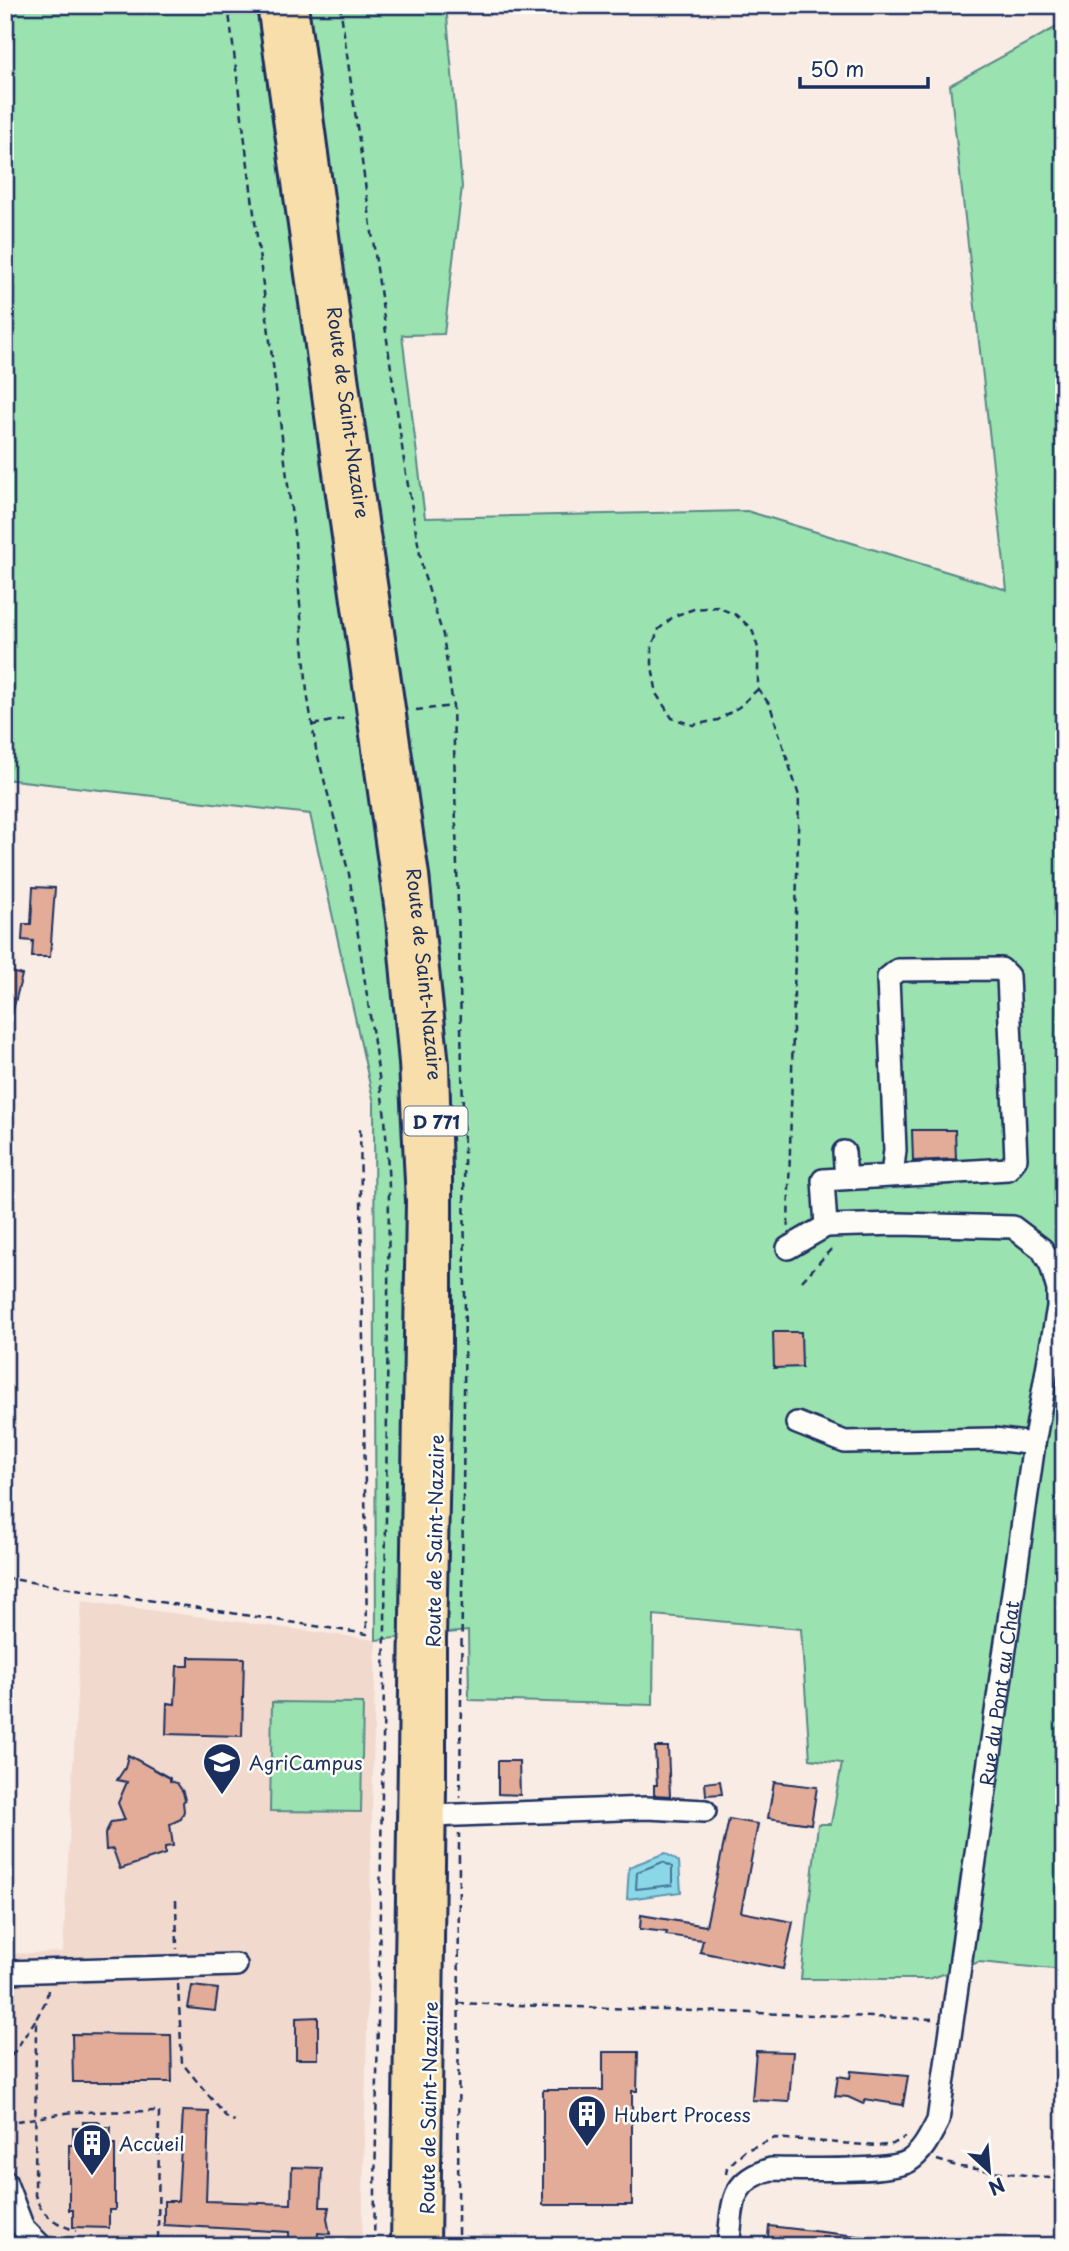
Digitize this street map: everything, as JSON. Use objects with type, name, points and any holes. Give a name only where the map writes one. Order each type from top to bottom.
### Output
[{"type":"main road","name":"Route de Saint-Nazaire","points":[[277,6],[356,464],[415,875],[435,1065],[438,1367],[432,1626],[426,2246]]},
{"type":"main road","name":"Route de Saint-Nazaire","points":[[277,6],[400,919],[413,1063],[420,1201],[405,2246]]},
{"type":"street","points":[[833,1233],[822,1180],[846,1178],[892,1176],[1008,1169],[1016,1159],[1008,976],[1001,969],[898,970],[888,978],[895,1150],[892,1176]]},
{"type":"street","points":[[844,1152],[846,1178]]},
{"type":"street","name":"Rue du Pont au Chat","points":[[788,1248],[833,1233],[997,1225],[1013,1227],[1042,1249],[1055,1275],[1058,1307],[1034,1444],[938,2121],[924,2148],[918,2153]]},
{"type":"street","points":[[797,1423],[845,1442],[994,1439],[1034,1444]]},
{"type":"street","points":[[432,1816],[647,1808],[705,1811]]},
{"type":"street","points":[[5,1972],[236,1965]]},
{"type":"street","points":[[728,2246],[735,2198],[743,2182],[754,2174],[771,2169],[887,2168],[908,2162],[918,2153]]},
{"type":"street","points":[[5,2181],[23,2228],[41,2246]]},
{"type":"path","points":[[228,5],[295,541],[307,692],[316,749],[349,874],[385,1117],[389,1187],[385,1640],[374,2246]]},
{"type":"path","points":[[758,689],[739,707],[718,720],[693,725],[672,718],[657,695],[652,666],[652,646],[659,629],[674,616],[694,609],[717,607],[736,615],[752,629],[758,649],[758,689],[770,705],[799,796],[787,1202],[788,1248]]},
{"type":"path","points":[[416,710],[453,706]]},
{"type":"path","points":[[313,724],[346,718]]},
{"type":"path","points":[[5,1578],[367,1634],[360,1125]]},
{"type":"path","points":[[802,1280],[833,1233]]},
{"type":"path","points":[[176,1900],[182,2063],[228,2119],[235,2121]]},
{"type":"path","points":[[5,2066],[36,2019],[46,2001],[48,1989],[64,1970]]},
{"type":"path","points":[[458,2003],[953,2021]]},
{"type":"path","points":[[36,2019],[35,2195],[38,2206],[54,2222],[76,2231]]},
{"type":"path","points":[[5,2123],[72,2112],[159,2111],[158,2246]]},
{"type":"path","points":[[724,2181],[727,2168],[744,2151],[775,2138],[878,2146],[893,2144],[912,2131]]},
{"type":"path","points":[[918,2153],[960,2167],[1049,2178],[1064,2171]]},
{"type":"shaded area","name":"AgriCampus","points":[[82,1601],[376,1640],[362,2246],[10,2246],[5,2220],[5,1954],[63,1952]]},
{"type":"green space","points":[[5,5],[446,5],[462,187],[444,334],[402,335],[425,518],[747,511],[1007,590],[950,85],[1064,23],[1064,1970],[979,1962],[929,1979],[801,1979],[818,1824],[831,1824],[842,1763],[810,1759],[801,1629],[654,1615],[653,1705],[469,1700],[468,1631],[376,1640],[374,1103],[310,814],[5,779]]},
{"type":"green space","points":[[272,1702],[363,1703],[361,1812],[270,1811]]},
{"type":"water","points":[[665,1853],[679,1862],[681,1892],[627,1899],[629,1867]]},
{"type":"building","points":[[33,887],[55,888],[50,957],[32,957],[33,941],[22,940],[23,924],[31,924]]},
{"type":"building","points":[[5,970],[22,975],[10,1022],[5,1022]]},
{"type":"building","points":[[912,1130],[955,1130],[956,1159],[913,1161]]},
{"type":"building","points":[[773,1332],[801,1332],[802,1367],[774,1368]]},
{"type":"building","points":[[189,1657],[244,1658],[242,1736],[166,1734],[167,1703],[175,1704],[177,1666],[189,1666]]},
{"type":"building","points":[[655,1747],[668,1747],[670,1796],[654,1795],[654,1785],[657,1785]]},
{"type":"building","points":[[128,1755],[177,1783],[185,1800],[181,1819],[170,1824],[173,1846],[165,1847],[165,1854],[120,1869],[113,1849],[106,1850],[105,1834],[111,1822],[125,1820],[118,1803],[127,1782],[117,1780],[125,1768]]},
{"type":"building","points":[[498,1761],[519,1761],[520,1795],[498,1794]]},
{"type":"building","points":[[720,1781],[722,1794],[706,1795],[705,1783]]},
{"type":"building","points":[[774,1782],[817,1787],[811,1824],[768,1818]]},
{"type":"building","points":[[729,1819],[758,1824],[741,1912],[793,1922],[783,1969],[700,1952],[703,1940],[640,1929],[641,1915],[706,1926]]},
{"type":"building","points":[[192,1986],[218,1989],[215,2011],[188,2008]]},
{"type":"building","points":[[318,2017],[318,2059],[296,2059],[296,2018]]},
{"type":"building","points":[[72,2034],[171,2035],[172,2082],[73,2082]]},
{"type":"building","points":[[756,2051],[793,2052],[789,2102],[752,2100]]},
{"type":"building","name":"Hubert Process","points":[[603,2052],[638,2052],[637,2091],[632,2091],[632,2205],[543,2205],[543,2090],[603,2090]]},
{"type":"building","points":[[851,2071],[908,2076],[903,2105],[865,2099],[863,2104],[848,2097],[835,2096],[838,2076],[850,2078]]},
{"type":"building","points":[[183,2111],[209,2112],[206,2201],[291,2204],[292,2167],[322,2168],[320,2207],[329,2207],[327,2218],[330,2234],[318,2233],[317,2246],[289,2246],[289,2232],[164,2225],[164,2201],[178,2201]]},
{"type":"building","name":"Accueil","points":[[83,2122],[100,2122],[99,2127],[111,2127],[110,2144],[115,2144],[115,2210],[109,2210],[109,2228],[73,2227],[73,2210],[69,2210],[69,2145],[73,2145],[73,2128],[83,2128]]},
{"type":"building","points":[[769,2226],[865,2237],[864,2246],[767,2246]]},
{"type":"place","name":"AgriCampus","points":[[222,1796]]},
{"type":"place","name":"Hubert Process","points":[[587,2148]]},
{"type":"place","name":"Accueil","points":[[92,2177]]}]
